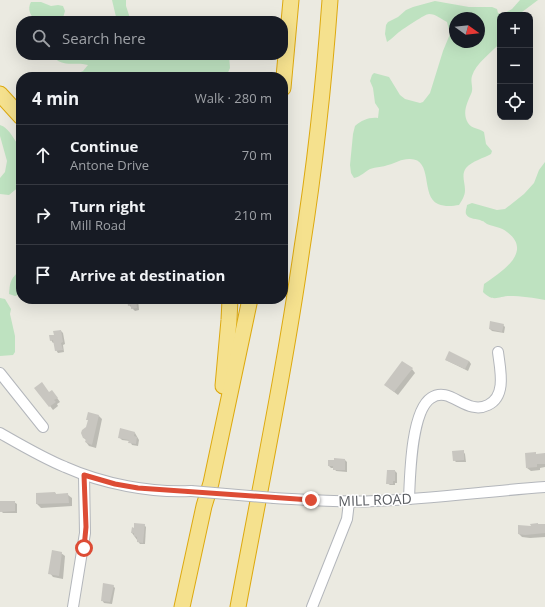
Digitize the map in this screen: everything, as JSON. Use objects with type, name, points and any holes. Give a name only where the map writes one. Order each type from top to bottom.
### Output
[{"type":"highway","points":[[288,33],[291,0]]},
{"type":"highway","points":[[238,607],[285,355],[303,248],[320,112],[330,0]]},
{"type":"highway","points":[[284,72],[286,60]]},
{"type":"highway","points":[[0,94],[16,112]]},
{"type":"highway","points":[[211,483],[227,351],[230,304]]},
{"type":"highway","points":[[182,607],[204,506],[211,483],[249,304]]},
{"type":"street","points":[[409,499],[416,430],[419,417],[425,405],[433,397],[438,395],[448,396],[472,408],[483,407],[491,404],[498,397],[500,387],[498,352]]},
{"type":"street","points":[[0,373],[43,427]]},
{"type":"street","name":"MILL ROAD","points":[[0,433],[49,460],[84,475],[124,486],[274,498],[349,502],[409,499],[545,487]]},
{"type":"street","points":[[73,607],[85,541],[84,475]]},
{"type":"street","points":[[312,607],[347,519],[349,502]]},
{"type":"green space","points":[[112,0],[126,0],[126,6],[129,16],[116,16]]},
{"type":"green space","points":[[520,0],[538,0],[522,12],[507,12],[512,9]]},
{"type":"green space","points":[[435,1],[469,7],[492,7],[497,9],[497,46],[480,62],[474,71],[471,80],[472,92],[465,112],[468,123],[484,132],[486,144],[492,151],[491,154],[466,168],[463,176],[465,192],[459,205],[443,206],[433,200],[429,193],[422,164],[417,160],[406,159],[386,166],[372,168],[354,178],[351,173],[350,165],[355,126],[366,119],[378,118],[379,109],[375,103],[373,88],[370,81],[374,73],[389,77],[400,95],[405,99],[420,103],[423,102],[430,93],[449,36],[449,48],[485,48],[485,12],[449,12],[449,30],[447,22],[432,14],[429,14],[423,16],[399,32],[387,42],[385,34],[386,25],[388,22],[398,17],[406,10]]},
{"type":"green space","points":[[31,2],[41,2],[51,6],[63,6],[65,11],[64,16],[32,16],[29,7]]},
{"type":"green space","points":[[57,60],[229,60],[230,68],[228,72],[80,72],[88,65],[60,62]]},
{"type":"green space","points":[[0,125],[7,129],[16,142],[16,189],[9,195],[0,194],[0,178],[5,172],[7,161],[0,136]]},
{"type":"green space","points":[[545,162],[545,300],[514,296],[496,298],[490,297],[483,292],[484,284],[512,261],[516,254],[517,247],[514,240],[505,230],[467,216],[467,205],[472,203],[497,210],[505,209],[524,194],[534,183],[539,170]]},
{"type":"green space","points":[[16,274],[15,296],[9,294],[10,286]]},
{"type":"green space","points":[[0,298],[5,299],[11,309],[10,314],[15,336],[15,352],[13,355],[0,356]]},
{"type":"building","points":[[128,304],[137,304],[137,308],[131,309],[131,305],[128,306]]},
{"type":"building","points":[[490,321],[504,324],[502,332],[489,329]]},
{"type":"building","points":[[61,330],[63,342],[61,343],[63,350],[55,351],[53,340],[50,341],[49,335],[54,335],[53,331]]},
{"type":"building","points":[[449,351],[469,361],[465,369],[445,360]]},
{"type":"building","points":[[402,361],[413,368],[394,392],[384,385]]},
{"type":"building","points":[[42,382],[49,392],[52,390],[58,398],[54,400],[56,402],[49,407],[34,388]]},
{"type":"building","points":[[88,412],[99,415],[92,445],[85,442],[86,439],[83,438],[81,433],[86,427]]},
{"type":"building","points":[[120,428],[135,432],[134,436],[137,437],[136,444],[128,443],[129,440],[118,438]]},
{"type":"building","points":[[464,450],[464,460],[453,461],[452,451]]},
{"type":"building","points":[[536,452],[536,454],[545,453],[545,464],[537,464],[537,467],[526,468],[525,453]]},
{"type":"building","points":[[334,458],[345,459],[345,470],[333,470],[333,466],[328,466],[328,460],[334,460]]},
{"type":"building","points":[[387,470],[395,470],[395,481],[393,481],[393,484],[386,484]]},
{"type":"building","points":[[55,492],[56,494],[68,493],[69,503],[36,504],[36,493]]},
{"type":"building","points":[[0,501],[15,501],[15,511],[0,512]]},
{"type":"building","points":[[134,523],[145,524],[143,543],[137,542],[137,537],[134,536],[134,533],[131,533],[132,527],[134,528]]},
{"type":"building","points":[[530,524],[545,524],[545,533],[525,535],[518,534],[518,525],[531,526]]},
{"type":"building","points":[[52,550],[62,552],[59,576],[48,574]]},
{"type":"building","points":[[103,583],[114,585],[110,602],[101,601]]},
{"type":"route","points":[[84,548],[86,527],[84,475],[115,484],[138,488],[311,500]]}]
